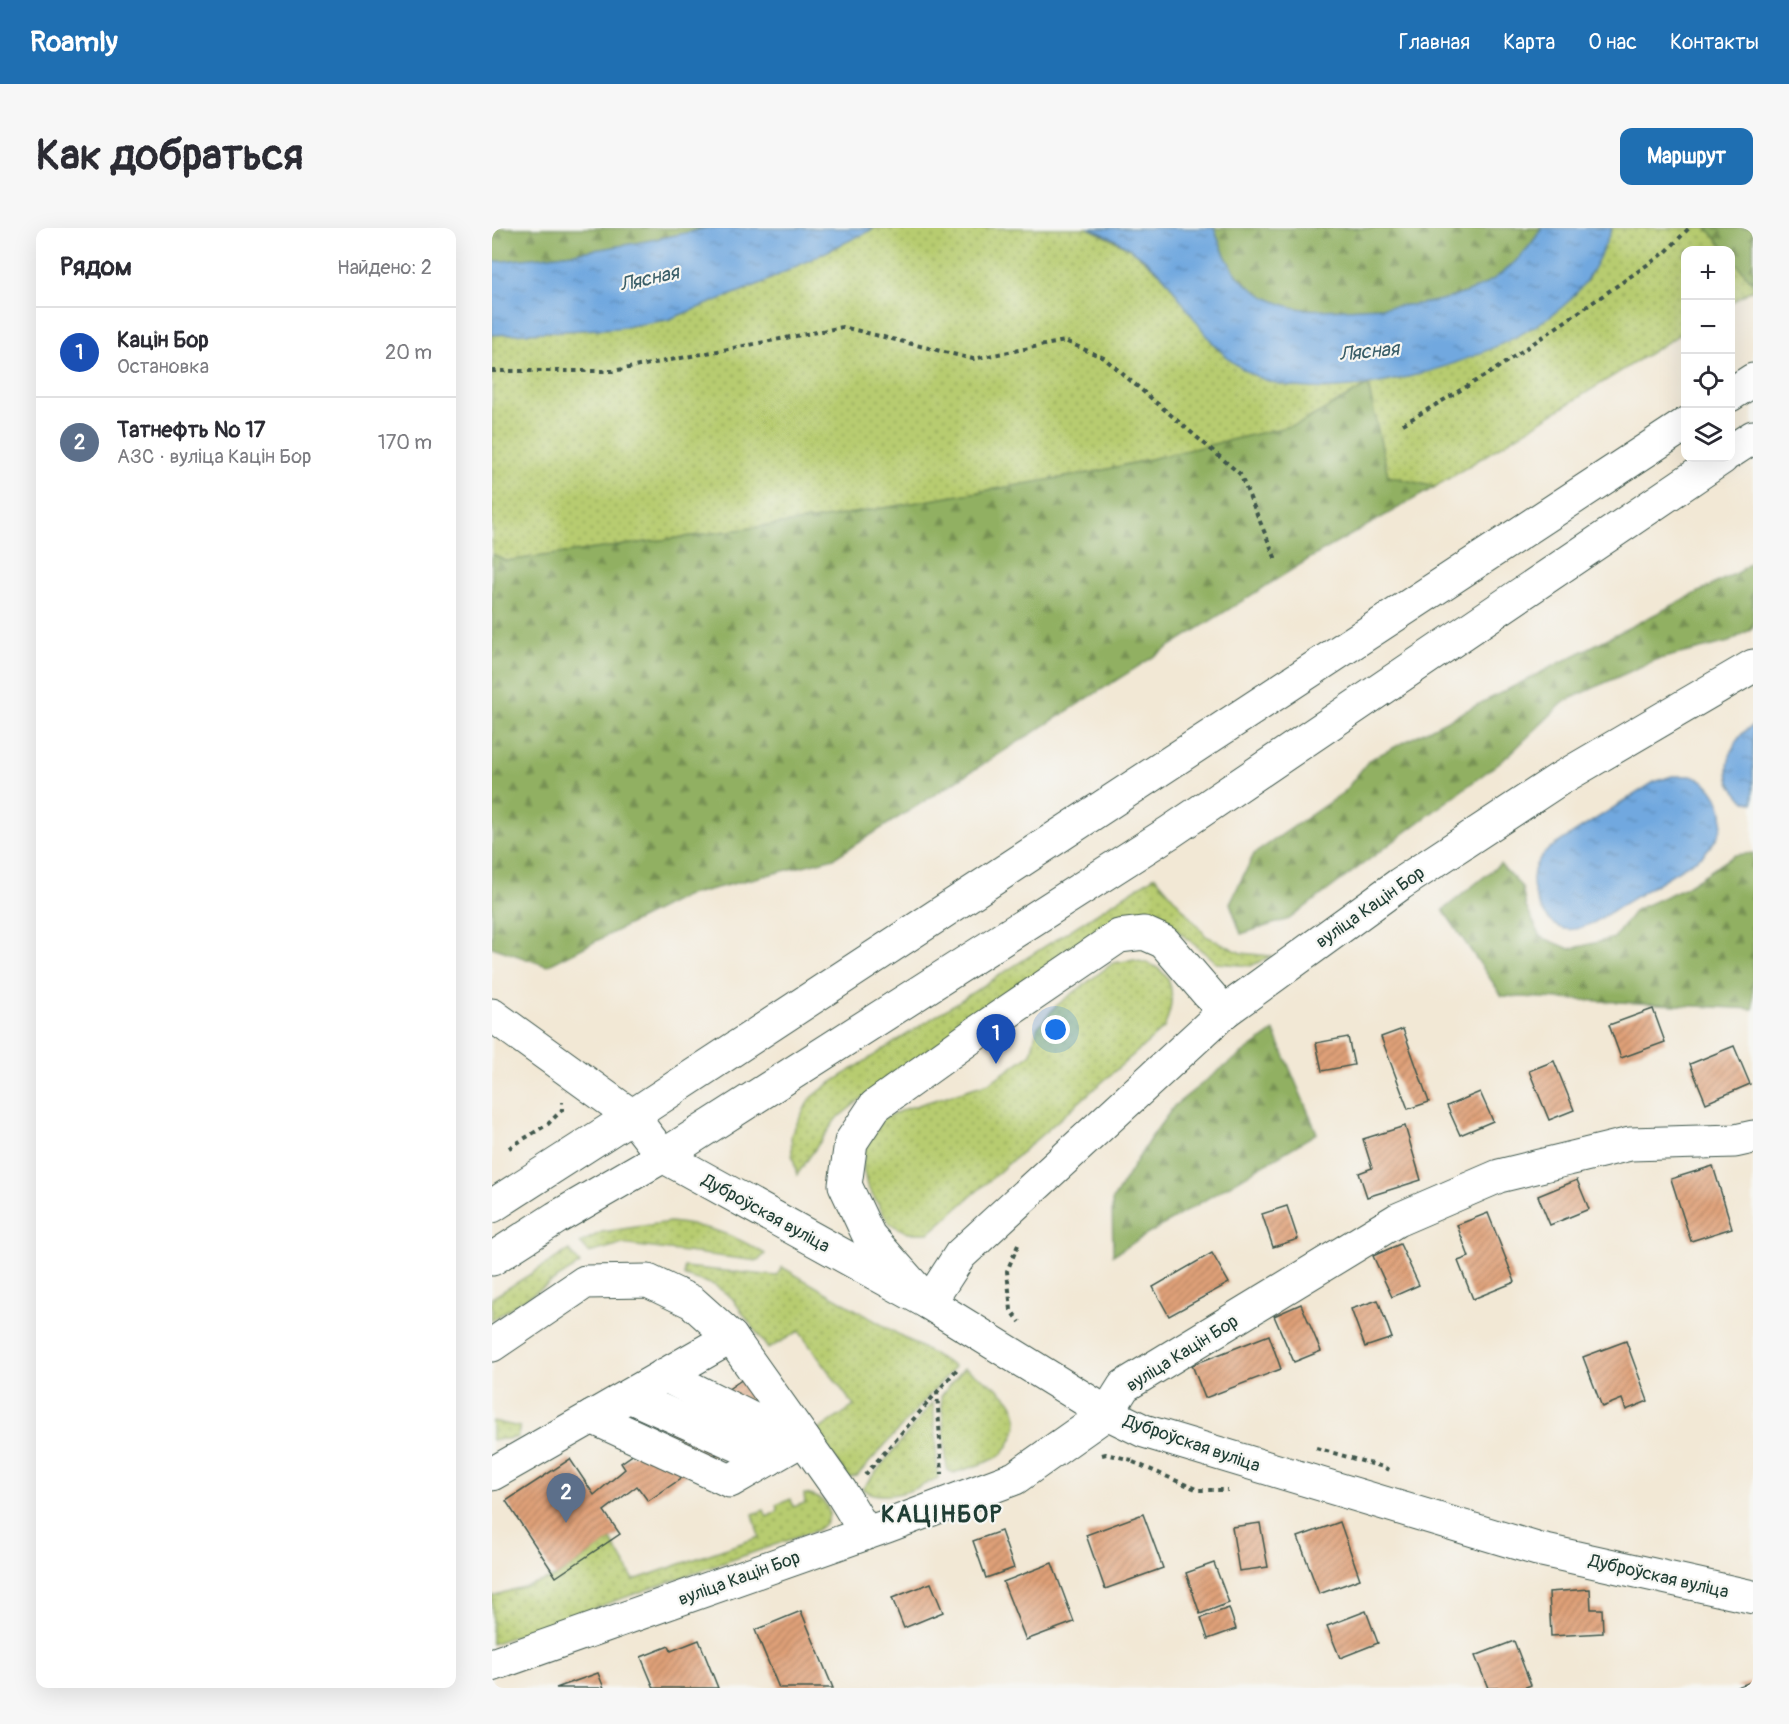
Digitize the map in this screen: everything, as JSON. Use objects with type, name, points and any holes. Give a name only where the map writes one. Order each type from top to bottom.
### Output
[{"type":"main road","points":[[1735,392],[1753,380]]},
{"type":"main road","points":[[492,1206],[1681,427]]},
{"type":"main road","points":[[1735,449],[1753,437]]},
{"type":"main road","points":[[492,1259],[556,1218],[663,1156],[1170,832],[1716,462]]},
{"type":"main road","name":"вуліца Кацін Бор","points":[[928,1303],[960,1255],[1224,1012],[1400,884],[1548,787],[1753,666]]},
{"type":"main road","points":[[928,1303],[869,1236],[845,1185],[851,1142],[874,1106],[1119,936],[1144,933],[1164,942],[1224,1012]]},
{"type":"main road","name":"Дуброўская вуліца","points":[[492,1016],[632,1116],[663,1156],[928,1303],[1107,1413],[1144,1431],[1537,1549],[1753,1597]]},
{"type":"main road","name":"вуліца Кацін Бор","points":[[492,1665],[1016,1478],[1107,1413],[1124,1386],[1397,1220],[1499,1176],[1630,1144],[1735,1141],[1753,1137]]},
{"type":"main road","points":[[492,1345],[585,1282],[648,1281],[692,1302],[731,1337],[781,1452]]},
{"type":"main road","points":[[492,1474],[731,1337]]},
{"type":"main road","points":[[629,1396],[730,1481],[781,1452]]},
{"type":"main road","points":[[629,1396],[781,1452],[845,1498],[866,1533]]},
{"type":"path","points":[[1403,424],[1493,371],[1666,252],[1689,228]]},
{"type":"path","points":[[492,371],[613,371],[843,327],[973,359],[1065,341],[1104,358],[1240,474],[1277,562]]},
{"type":"path","points":[[509,1149],[548,1124],[562,1110],[563,1098]]},
{"type":"path","points":[[1019,1242],[1007,1271],[1011,1310],[1022,1324]]},
{"type":"path","points":[[845,1498],[958,1368]]},
{"type":"path","points":[[937,1391],[944,1504]]},
{"type":"path","points":[[1096,1457],[1106,1454],[1131,1461],[1144,1431]]},
{"type":"green space","points":[[492,228],[707,228],[600,249],[492,262]]},
{"type":"green space","points":[[875,228],[1088,228],[1131,249],[1165,278],[1218,350],[1325,389],[1368,385],[1299,424],[1095,472],[819,519],[506,561],[492,554],[492,335],[617,328],[667,320],[762,283]]},
{"type":"green space","points":[[1214,228],[1542,228],[1529,247],[1504,271],[1485,284],[1462,294],[1434,302],[1318,310],[1282,304],[1249,286],[1232,267],[1223,252]]},
{"type":"green space","points":[[1612,228],[1753,228],[1753,289],[1735,300],[1735,246],[1681,246],[1681,333],[1435,487],[1388,476],[1368,385],[1412,376],[1587,281]]},
{"type":"green space","points":[[1707,228],[1753,228],[1753,284],[1735,261],[1735,246],[1723,246]]},
{"type":"green space","points":[[1368,385],[1388,476],[1435,487],[1312,557],[834,858],[685,896],[547,966],[492,947],[492,554],[506,561],[819,519],[1095,472],[1299,424]]},
{"type":"green space","points":[[1753,560],[1753,628],[1729,642],[1655,660],[1565,701],[1508,756],[1289,919],[1241,934],[1230,903],[1254,854],[1344,792],[1369,760],[1740,571]]},
{"type":"green space","points":[[1753,853],[1753,1009],[1502,996],[1443,910],[1500,864],[1522,887],[1526,907],[1541,937],[1570,949],[1614,938],[1635,910],[1684,888],[1735,855]]},
{"type":"green space","points":[[1155,876],[1206,936],[1241,953],[1271,956],[1251,966],[1217,963],[1157,914],[1133,916],[890,1076],[836,1119],[797,1175],[792,1154],[791,1135],[809,1100],[826,1086]]},
{"type":"green space","points":[[1134,960],[1150,964],[1167,977],[1172,993],[1170,1011],[1164,1028],[929,1233],[908,1233],[889,1223],[867,1186],[863,1167],[865,1149],[883,1118],[989,1083],[1031,1054],[1037,1028],[1056,1006],[1113,963]]},
{"type":"green space","points":[[1274,1031],[1317,1133],[1113,1255],[1112,1201],[1150,1139],[1174,1106]]},
{"type":"green space","points":[[670,1222],[720,1232],[765,1254],[758,1261],[621,1244],[589,1253],[580,1243],[602,1232]]},
{"type":"green space","points":[[569,1250],[580,1264],[492,1320],[492,1298]]},
{"type":"green space","points":[[684,1267],[777,1276],[782,1267],[955,1367],[857,1476],[848,1478],[817,1431],[854,1406],[799,1331],[768,1349],[732,1298],[714,1285],[684,1276]]},
{"type":"green space","points":[[964,1368],[1005,1395],[1016,1414],[1016,1426],[1011,1441],[1000,1456],[954,1473],[947,1470],[941,1396]]},
{"type":"green space","points":[[933,1402],[938,1478],[911,1490],[891,1495],[871,1493],[862,1489]]},
{"type":"green space","points":[[492,1421],[520,1427],[517,1438],[492,1440]]},
{"type":"green space","points":[[804,1494],[819,1498],[828,1508],[828,1519],[817,1530],[492,1644],[492,1596],[556,1577],[611,1540],[634,1580],[759,1537],[753,1514],[764,1510],[767,1517],[778,1511],[776,1505],[791,1499],[793,1507],[805,1503]]},
{"type":"water","name":"Лясная","points":[[707,228],[875,228],[762,283],[667,320],[617,328],[492,335],[492,262],[600,249]]},
{"type":"water","name":"Лясная","points":[[1088,228],[1214,228],[1232,268],[1249,286],[1282,304],[1318,310],[1434,302],[1462,294],[1495,278],[1529,247],[1542,228],[1612,228],[1597,261],[1578,291],[1561,308],[1532,328],[1496,347],[1409,377],[1364,386],[1321,388],[1281,384],[1248,372],[1237,365],[1210,340],[1156,269],[1119,242]]},
{"type":"water","points":[[1753,725],[1753,803],[1743,799],[1732,786],[1728,767],[1733,747],[1745,731]]},
{"type":"water","points":[[1672,776],[1696,777],[1702,780],[1720,803],[1722,824],[1711,845],[1702,856],[1593,923],[1569,929],[1557,926],[1545,914],[1536,897],[1533,879],[1536,864],[1540,858],[1550,848],[1654,782]]},
{"type":"building","points":[[1653,1009],[1665,1042],[1621,1058],[1609,1025]]},
{"type":"building","points":[[1403,1029],[1429,1102],[1408,1109],[1381,1037]]},
{"type":"building","points":[[1348,1037],[1354,1065],[1322,1071],[1316,1043]]},
{"type":"building","points":[[1734,1046],[1750,1084],[1706,1103],[1690,1064]]},
{"type":"building","points":[[1554,1061],[1574,1110],[1549,1120],[1529,1071]]},
{"type":"building","points":[[1480,1092],[1493,1121],[1460,1135],[1447,1106]]},
{"type":"building","points":[[1405,1126],[1421,1180],[1367,1197],[1359,1173],[1372,1168],[1363,1139]]},
{"type":"building","points":[[1713,1166],[1732,1228],[1691,1241],[1671,1179]]},
{"type":"building","points":[[1577,1180],[1589,1209],[1550,1225],[1538,1196]]},
{"type":"building","points":[[1287,1206],[1298,1239],[1273,1247],[1262,1214]]},
{"type":"building","points":[[1488,1213],[1515,1282],[1473,1299],[1458,1261],[1469,1257],[1457,1225]]},
{"type":"building","points":[[1400,1244],[1419,1285],[1392,1297],[1373,1256]]},
{"type":"building","points":[[1212,1253],[1229,1283],[1169,1316],[1153,1287]]},
{"type":"building","points":[[1378,1300],[1392,1338],[1365,1347],[1351,1309]]},
{"type":"building","points":[[1301,1304],[1321,1351],[1294,1362],[1274,1316]]},
{"type":"building","points":[[1269,1335],[1281,1369],[1205,1398],[1192,1365]]},
{"type":"building","points":[[1626,1341],[1648,1401],[1626,1410],[1622,1399],[1602,1407],[1583,1357]]},
{"type":"building","points":[[743,1379],[770,1418],[648,1501],[637,1486],[604,1511],[620,1534],[556,1577],[506,1501],[570,1459],[594,1495],[625,1469],[621,1463]]},
{"type":"building","points":[[1143,1514],[1163,1568],[1105,1589],[1086,1535]]},
{"type":"building","points":[[1340,1522],[1360,1579],[1319,1594],[1298,1537]]},
{"type":"building","points":[[1260,1523],[1268,1567],[1239,1571],[1232,1527]]},
{"type":"building","points":[[1001,1531],[1014,1568],[986,1578],[973,1541]]},
{"type":"building","points":[[1052,1563],[1074,1622],[1026,1640],[1003,1582]]},
{"type":"building","points":[[1214,1563],[1229,1603],[1200,1614],[1186,1573]]},
{"type":"building","points":[[931,1583],[943,1612],[904,1628],[892,1598]]},
{"type":"building","points":[[1590,1589],[1591,1609],[1602,1609],[1603,1633],[1551,1636],[1549,1592]]},
{"type":"building","points":[[1229,1608],[1236,1629],[1208,1639],[1201,1618]]},
{"type":"building","points":[[801,1611],[833,1688],[779,1688],[755,1630]]},
{"type":"building","points":[[1366,1611],[1378,1643],[1340,1658],[1327,1626]]},
{"type":"building","points":[[699,1640],[718,1688],[654,1688],[641,1657],[669,1646],[671,1651]]},
{"type":"building","points":[[1514,1641],[1531,1685],[1523,1688],[1488,1688],[1475,1656]]},
{"type":"building","points":[[598,1673],[604,1688],[556,1688]]},
{"type":"building","points":[[1753,1681],[1753,1688],[1735,1688]]},
{"type":"place","name":"Кацін Бор","points":[[996,1064]]},
{"type":"place","name":"Татнефть № 17","points":[[566,1523]]},
{"type":"district","name":"КАЦІНБОР","points":[[942,1514]]}]
